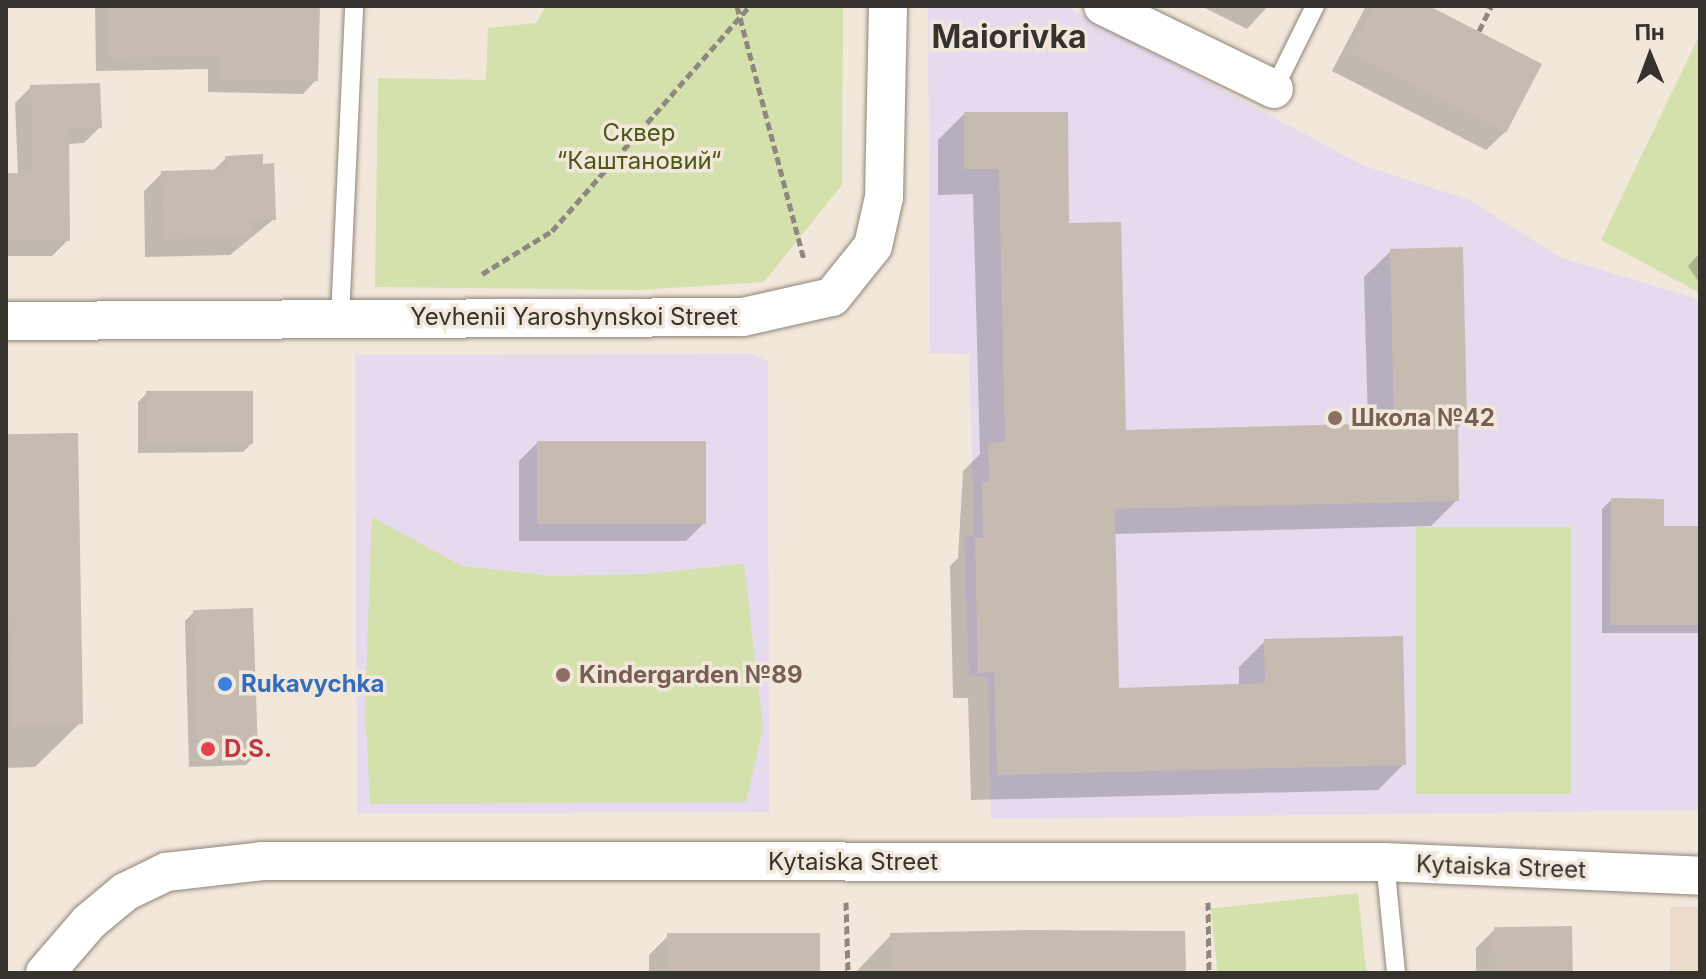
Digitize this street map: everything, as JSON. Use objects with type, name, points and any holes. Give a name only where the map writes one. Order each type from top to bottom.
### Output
[{"type":"street","name":"Yevhenii Yaroshynskoi Street","points":[[6,321],[743,317],[832,297],[873,246],[884,197],[888,6]]},
{"type":"street","points":[[1103,6],[1274,89]]},
{"type":"street","name":"Kytaiska Street","points":[[45,973],[89,922],[125,892],[166,872],[262,861],[1385,862],[1700,876]]},
{"type":"lane","points":[[340,318],[354,6]]},
{"type":"lane","points":[[1274,89],[1315,6]]},
{"type":"lane","points":[[1385,862],[1396,973]]},
{"type":"path","points":[[737,6],[737,17],[805,263]]},
{"type":"path","points":[[470,279],[552,231],[695,75],[737,17],[750,6]]},
{"type":"path","points":[[1479,31],[1491,6]]},
{"type":"path","points":[[1208,892],[1209,973]]},
{"type":"path","points":[[845,893],[848,973]]},
{"type":"shaded area","name":"Школа №42","points":[[928,6],[1066,6],[1364,166],[1470,200],[1559,257],[1700,300],[1700,810],[991,819],[988,677],[969,676],[964,538],[974,534],[969,354],[930,353]]},
{"type":"shaded area","name":"Kindergarden №89","points":[[753,354],[768,362],[769,812],[357,813],[355,355]]},
{"type":"shaded area","points":[[1670,907],[1700,907],[1700,973],[1670,973]]},
{"type":"green space","name":"Сквер “Каштановий“","points":[[546,6],[843,6],[842,185],[764,282],[638,290],[375,287],[378,78],[486,80],[488,28],[536,23]]},
{"type":"green space","points":[[1700,34],[1700,293],[1601,240]]},
{"type":"green space","points":[[372,517],[462,566],[552,576],[647,574],[744,564],[763,728],[746,802],[370,804],[365,704]]},
{"type":"green space","points":[[1416,527],[1571,527],[1571,794],[1416,794]]},
{"type":"green space","points":[[1358,893],[1366,973],[1218,973],[1211,908]]},
{"type":"building","points":[[108,6],[320,6],[318,81],[221,79],[221,56],[109,58]]},
{"type":"building","points":[[1373,6],[1429,6],[1542,64],[1506,133],[1349,53]]},
{"type":"building","points":[[100,83],[102,128],[69,129],[70,241],[6,241],[6,173],[33,173],[30,85]]},
{"type":"building","points":[[964,112],[1068,112],[1069,223],[1121,222],[1126,430],[1394,423],[1390,249],[1463,247],[1467,421],[1458,422],[1459,501],[1115,509],[1119,688],[1265,683],[1264,639],[1403,636],[1406,765],[997,775],[994,672],[978,673],[975,538],[983,538],[982,482],[989,482],[988,443],[1005,442],[999,169],[964,169]]},
{"type":"building","points":[[263,154],[263,164],[274,163],[276,220],[250,220],[251,237],[163,239],[161,171],[226,169],[225,156]]},
{"type":"building","points":[[146,391],[253,391],[253,444],[146,444]]},
{"type":"building","points":[[78,433],[83,724],[11,725],[6,434]]},
{"type":"building","points":[[537,441],[706,441],[706,524],[537,524]]},
{"type":"building","points":[[1611,498],[1664,499],[1664,526],[1700,526],[1700,625],[1610,625]]},
{"type":"building","name":"Rukavychka","points":[[253,608],[258,757],[198,759],[193,610]]},
{"type":"building","points":[[1572,926],[1573,973],[1495,973],[1494,927]]},
{"type":"building","points":[[1185,931],[1186,973],[891,973],[890,933]]},
{"type":"building","points":[[667,933],[820,933],[820,973],[667,973]]},
{"type":"place","name":"Школа №42","points":[[1335,418]]},
{"type":"place","name":"Kindergarden №89","points":[[563,675]]},
{"type":"place","name":"Rukavychka","points":[[225,684]]},
{"type":"place","name":"D.S.","points":[[208,749]]},
{"type":"district","name":"Maiorivka","points":[[1009,37]]}]
